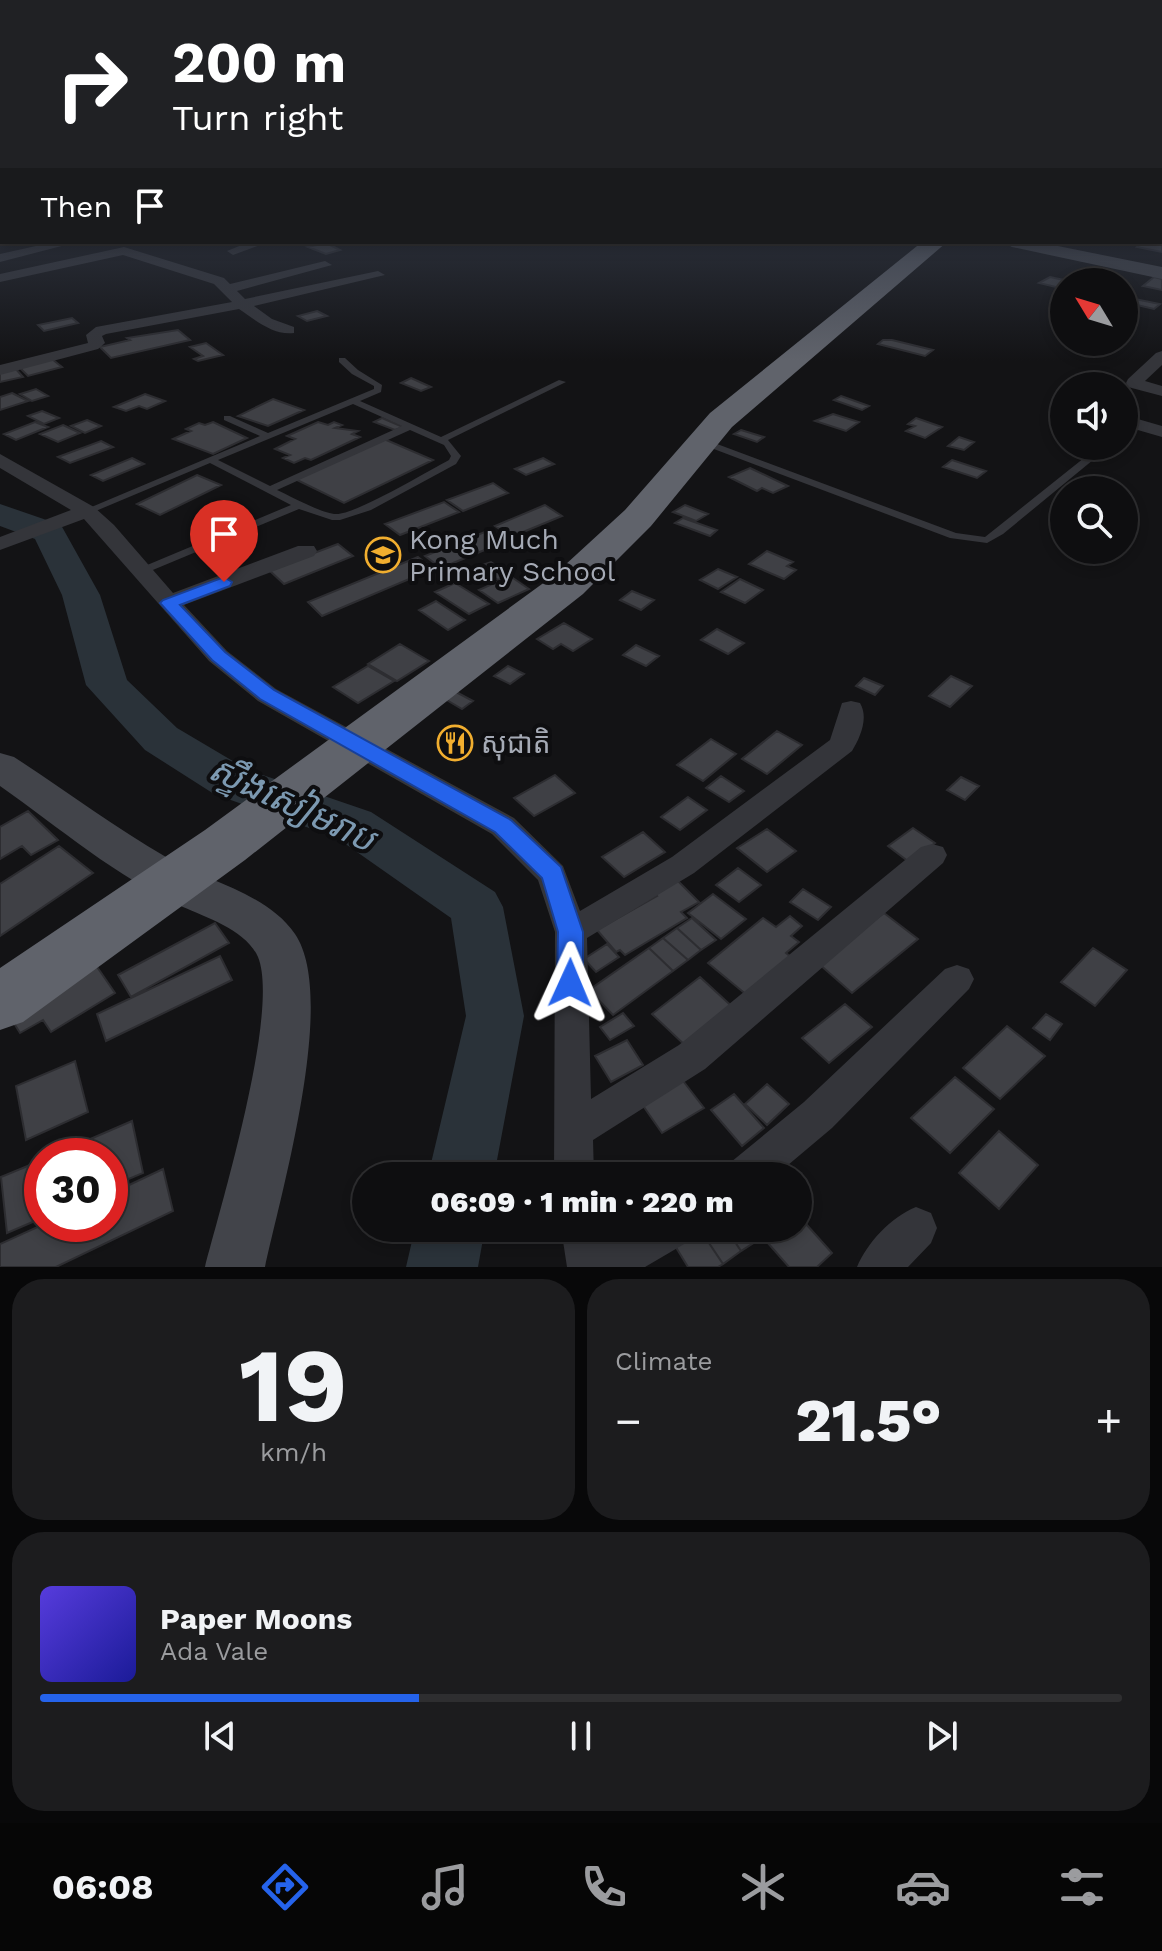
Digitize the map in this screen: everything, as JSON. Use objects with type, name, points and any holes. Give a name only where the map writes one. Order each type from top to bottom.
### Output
[{"type":"highway","points":[[0,1003],[225,845],[568,585],[606,552],[638,518],[721,420],[934,244]]},
{"type":"street","points":[[0,258],[62,244]]},
{"type":"street","points":[[233,251],[256,244]]},
{"type":"street","points":[[1022,244],[1162,273]]},
{"type":"street","points":[[0,278],[118,250],[211,278],[267,322],[289,330]]},
{"type":"street","points":[[227,289],[325,265]]},
{"type":"street","points":[[0,370],[93,346],[97,343],[94,335],[101,330],[378,275]]},
{"type":"street","points":[[1138,379],[1162,356]]},
{"type":"street","points":[[1138,389],[1162,391]]},
{"type":"street","points":[[1138,424],[1162,432]]},
{"type":"street","points":[[0,460],[81,513],[144,570],[169,603],[218,656],[339,758],[503,826],[552,874],[571,932],[574,1162]]},
{"type":"street","points":[[0,544],[81,513]]},
{"type":"street","points":[[169,603],[306,551]]},
{"type":"street","points":[[571,932],[683,865],[842,745],[850,724],[851,709]]},
{"type":"street","points":[[0,767],[173,882],[256,923],[280,951],[288,982],[286,1036],[235,1267]]},
{"type":"street","points":[[573,1131],[692,1057],[932,855]]},
{"type":"street","points":[[762,1162],[818,1115],[957,979]]},
{"type":"street","points":[[878,1267],[916,1228]]},
{"type":"street","points":[[584,1242],[588,1267]]},
{"type":"street","points":[[604,1267],[647,1242]]},
{"type":"lane","points":[[81,513],[371,394],[379,387],[342,360]]},
{"type":"lane","points":[[441,440],[562,382]]},
{"type":"lane","points":[[210,460],[299,505],[336,518],[367,508],[448,467],[456,456],[453,449],[441,440],[354,401]]},
{"type":"lane","points":[[227,418],[268,436]]},
{"type":"lane","points":[[270,490],[408,427]]},
{"type":"lane","points":[[701,441],[930,528],[974,540],[987,540],[999,532],[1088,460]]},
{"type":"lane","points":[[144,570],[299,505]]},
{"type":"building","points":[[328,244],[340,250],[326,254],[308,247]]},
{"type":"building","points":[[1141,244],[1162,244],[1162,252],[1137,247]]},
{"type":"building","points":[[1050,277],[1050,286],[1039,283]]},
{"type":"building","points":[[1154,277],[1162,279],[1162,290],[1143,286]]},
{"type":"building","points":[[1138,300],[1160,304],[1154,309],[1138,305]]},
{"type":"building","points":[[317,311],[327,316],[307,321],[298,316]]},
{"type":"building","points":[[72,318],[78,323],[44,331],[38,325]]},
{"type":"building","points":[[178,330],[190,340],[111,358],[100,347],[130,340],[127,338]]},
{"type":"building","points":[[883,340],[933,350],[925,356],[878,344]]},
{"type":"building","points":[[206,343],[223,355],[198,361],[194,359],[203,356],[190,347]]},
{"type":"building","points":[[52,359],[62,367],[28,376],[19,367]]},
{"type":"building","points":[[15,368],[23,377],[0,382],[0,372]]},
{"type":"building","points":[[411,378],[431,387],[421,391],[401,383]]},
{"type":"building","points":[[36,389],[48,396],[32,401],[20,394]]},
{"type":"building","points":[[12,393],[28,401],[0,410],[0,397]]},
{"type":"building","points":[[145,394],[165,401],[147,409],[139,406],[126,411],[114,407]]},
{"type":"building","points":[[841,396],[869,406],[862,410],[834,400]]},
{"type":"building","points":[[273,399],[304,410],[268,426],[238,416]]},
{"type":"building","points":[[42,411],[59,418],[44,424],[28,416]]},
{"type":"building","points":[[833,414],[859,422],[846,431],[815,421]]},
{"type":"building","points":[[382,418],[403,427],[395,430],[374,422]]},
{"type":"building","points":[[916,418],[942,427],[925,438],[906,431],[915,426],[908,424]]},
{"type":"building","points":[[87,420],[101,426],[85,433],[71,426]]},
{"type":"building","points":[[35,422],[48,427],[16,440],[4,434]]},
{"type":"building","points":[[213,422],[247,438],[213,454],[173,439],[191,431],[186,429],[199,423],[205,425]]},
{"type":"building","points":[[318,422],[328,425],[334,422],[342,425],[335,428],[358,431],[352,434],[360,437],[311,460],[305,458],[294,463],[283,458],[290,455],[275,449],[295,439],[287,436]]},
{"type":"building","points":[[63,425],[80,433],[58,442],[40,434]]},
{"type":"building","points":[[741,430],[764,437],[757,442],[734,434]]},
{"type":"building","points":[[959,437],[974,442],[964,450],[948,446]]},
{"type":"building","points":[[384,439],[433,460],[344,503],[295,479]]},
{"type":"building","points":[[101,441],[113,447],[70,463],[58,457]]},
{"type":"building","points":[[132,458],[144,464],[103,481],[91,475]]},
{"type":"building","points":[[543,458],[554,464],[526,475],[515,469]]},
{"type":"building","points":[[952,460],[986,471],[977,478],[943,467]]},
{"type":"building","points":[[750,468],[788,486],[773,493],[762,488],[757,491],[729,477]]},
{"type":"building","points":[[197,475],[221,485],[160,515],[137,504]]},
{"type":"building","points":[[493,483],[508,493],[463,511],[447,500]]},
{"type":"building","points":[[444,502],[459,512],[400,535],[385,524]]},
{"type":"building","points":[[545,505],[562,516],[511,537],[495,526]]},
{"type":"building","points":[[685,505],[708,514],[696,521],[673,512]]},
{"type":"building","points":[[683,518],[717,530],[710,536],[675,523]]},
{"type":"building","points":[[487,531],[504,542],[441,568],[425,556]]},
{"type":"building","points":[[338,544],[353,556],[284,584],[269,570]]},
{"type":"building","points":[[767,551],[793,562],[787,566],[796,570],[784,579],[749,564]]},
{"type":"building","points":[[418,557],[433,569],[322,616],[308,602]]},
{"type":"building","points":[[491,562],[510,575],[498,580],[479,566]]},
{"type":"building","points":[[718,569],[737,577],[718,589],[700,580]]},
{"type":"building","points":[[510,576],[529,589],[498,603],[479,590]]},
{"type":"building","points":[[740,579],[763,590],[745,603],[721,592]]},
{"type":"building","points":[[455,583],[489,604],[469,614],[435,592]]},
{"type":"building","points":[[632,591],[654,600],[641,610],[620,600]]},
{"type":"building","points":[[436,601],[465,620],[448,630],[419,610]]},
{"type":"building","points":[[564,623],[592,639],[573,651],[561,644],[553,649],[537,639]]},
{"type":"building","points":[[717,629],[744,643],[728,654],[701,640]]},
{"type":"building","points":[[400,644],[429,661],[397,681],[368,664]]},
{"type":"building","points":[[636,645],[659,656],[646,666],[623,655]]},
{"type":"building","points":[[368,666],[394,681],[358,703],[333,687]]},
{"type":"building","points":[[508,666],[524,674],[510,684],[494,676]]},
{"type":"building","points":[[951,676],[972,686],[950,707],[929,696]]},
{"type":"building","points":[[864,678],[883,686],[875,695],[856,686]]},
{"type":"building","points":[[456,692],[473,701],[462,709],[445,699]]},
{"type":"building","points":[[777,731],[802,745],[767,774],[742,759]]},
{"type":"building","points":[[711,739],[736,754],[703,781],[677,765]]},
{"type":"building","points":[[555,775],[575,793],[534,816],[514,798]]},
{"type":"building","points":[[721,776],[744,791],[729,802],[706,788]]},
{"type":"building","points":[[961,777],[979,786],[965,800],[947,790]]},
{"type":"building","points":[[688,797],[707,810],[680,830],[661,817]]},
{"type":"building","points":[[28,811],[58,840],[31,855],[22,846],[0,859],[0,827]]},
{"type":"building","points":[[913,828],[935,843],[909,862],[888,846]]},
{"type":"building","points":[[767,829],[796,851],[767,872],[737,848]]},
{"type":"building","points":[[643,832],[665,852],[624,877],[602,857]]},
{"type":"building","points":[[59,846],[93,873],[0,936],[0,884]]},
{"type":"building","points":[[738,868],[761,885],[739,902],[716,885]]},
{"type":"building","points":[[672,875],[699,902],[681,912],[687,918],[625,955],[620,950],[616,952],[597,930],[657,896],[649,887]]},
{"type":"building","points":[[803,889],[831,907],[818,920],[790,902]]},
{"type":"building","points":[[713,894],[746,919],[721,939],[688,913]]},
{"type":"building","points":[[884,913],[918,939],[852,993],[818,963]]},
{"type":"building","points":[[790,916],[802,926],[791,936],[799,942],[786,953],[791,957],[748,996],[708,963],[763,918],[776,927]]},
{"type":"building","points":[[692,918],[716,940],[701,950],[677,928]]},
{"type":"building","points":[[215,923],[229,943],[131,997],[118,975]]},
{"type":"building","points":[[677,928],[701,950],[688,960],[663,938]]},
{"type":"building","points":[[663,938],[688,960],[673,971],[649,948]]},
{"type":"building","points":[[607,944],[619,957],[596,972],[584,959]]},
{"type":"building","points":[[649,948],[673,971],[613,1015],[589,990]]},
{"type":"building","points":[[1093,948],[1127,970],[1095,1006],[1061,982]]},
{"type":"building","points":[[220,956],[232,980],[106,1041],[97,1014]]},
{"type":"building","points":[[93,961],[115,993],[51,1032],[43,1020],[20,1033],[7,1012]]},
{"type":"building","points":[[700,977],[738,1012],[690,1050],[652,1014]]},
{"type":"building","points":[[845,1004],[872,1027],[829,1063],[802,1038]]},
{"type":"building","points":[[623,1013],[634,1026],[610,1040],[600,1027]]},
{"type":"building","points":[[1046,1014],[1062,1024],[1050,1040],[1033,1028]]},
{"type":"building","points":[[1007,1026],[1045,1056],[1000,1099],[963,1068]]},
{"type":"building","points":[[627,1040],[643,1065],[611,1082],[595,1056]]},
{"type":"building","points":[[75,1061],[88,1112],[26,1138],[16,1086]]},
{"type":"building","points":[[677,1073],[704,1108],[662,1133],[637,1097]]},
{"type":"building","points":[[955,1077],[994,1109],[950,1153],[911,1118]]},
{"type":"building","points":[[767,1084],[789,1104],[767,1125],[745,1104]]},
{"type":"building","points":[[734,1094],[764,1128],[742,1146],[711,1110]]},
{"type":"building","points":[[132,1121],[143,1173],[128,1179],[128,1138],[93,1138]]},
{"type":"building","points":[[999,1131],[1038,1165],[999,1209],[959,1173]]},
{"type":"building","points":[[24,1167],[24,1226],[7,1233],[1,1177]]},
{"type":"building","points":[[163,1169],[173,1211],[128,1233],[128,1186]]},
{"type":"building","points":[[812,1231],[832,1253],[817,1267],[789,1267],[767,1242],[812,1242]]},
{"type":"building","points":[[24,1233],[24,1242],[108,1242],[56,1267],[0,1267],[0,1244]]},
{"type":"building","points":[[673,1242],[708,1242],[723,1264],[718,1267],[688,1267]]},
{"type":"building","points":[[708,1242],[735,1242],[741,1251],[723,1264]]},
{"type":"building","points":[[735,1242],[755,1242],[741,1251]]},
{"type":"waterway","name":"ស្ទឹងសៀមរាប","points":[[0,514],[49,532],[81,595],[107,685],[161,739],[231,782],[354,825],[476,907],[495,1016],[464,1162]]},
{"type":"waterway","name":"ស្ទឹងសៀមរាប","points":[[442,1267],[447,1242]]},
{"type":"place","name":"Kong Much Primary School","points":[[383,555]]},
{"type":"place","name":"សុជាតិ","points":[[455,743]]},
{"type":"route","points":[[224,582],[169,603],[218,656],[267,695],[503,826],[552,874],[571,932],[570,983]]}]
